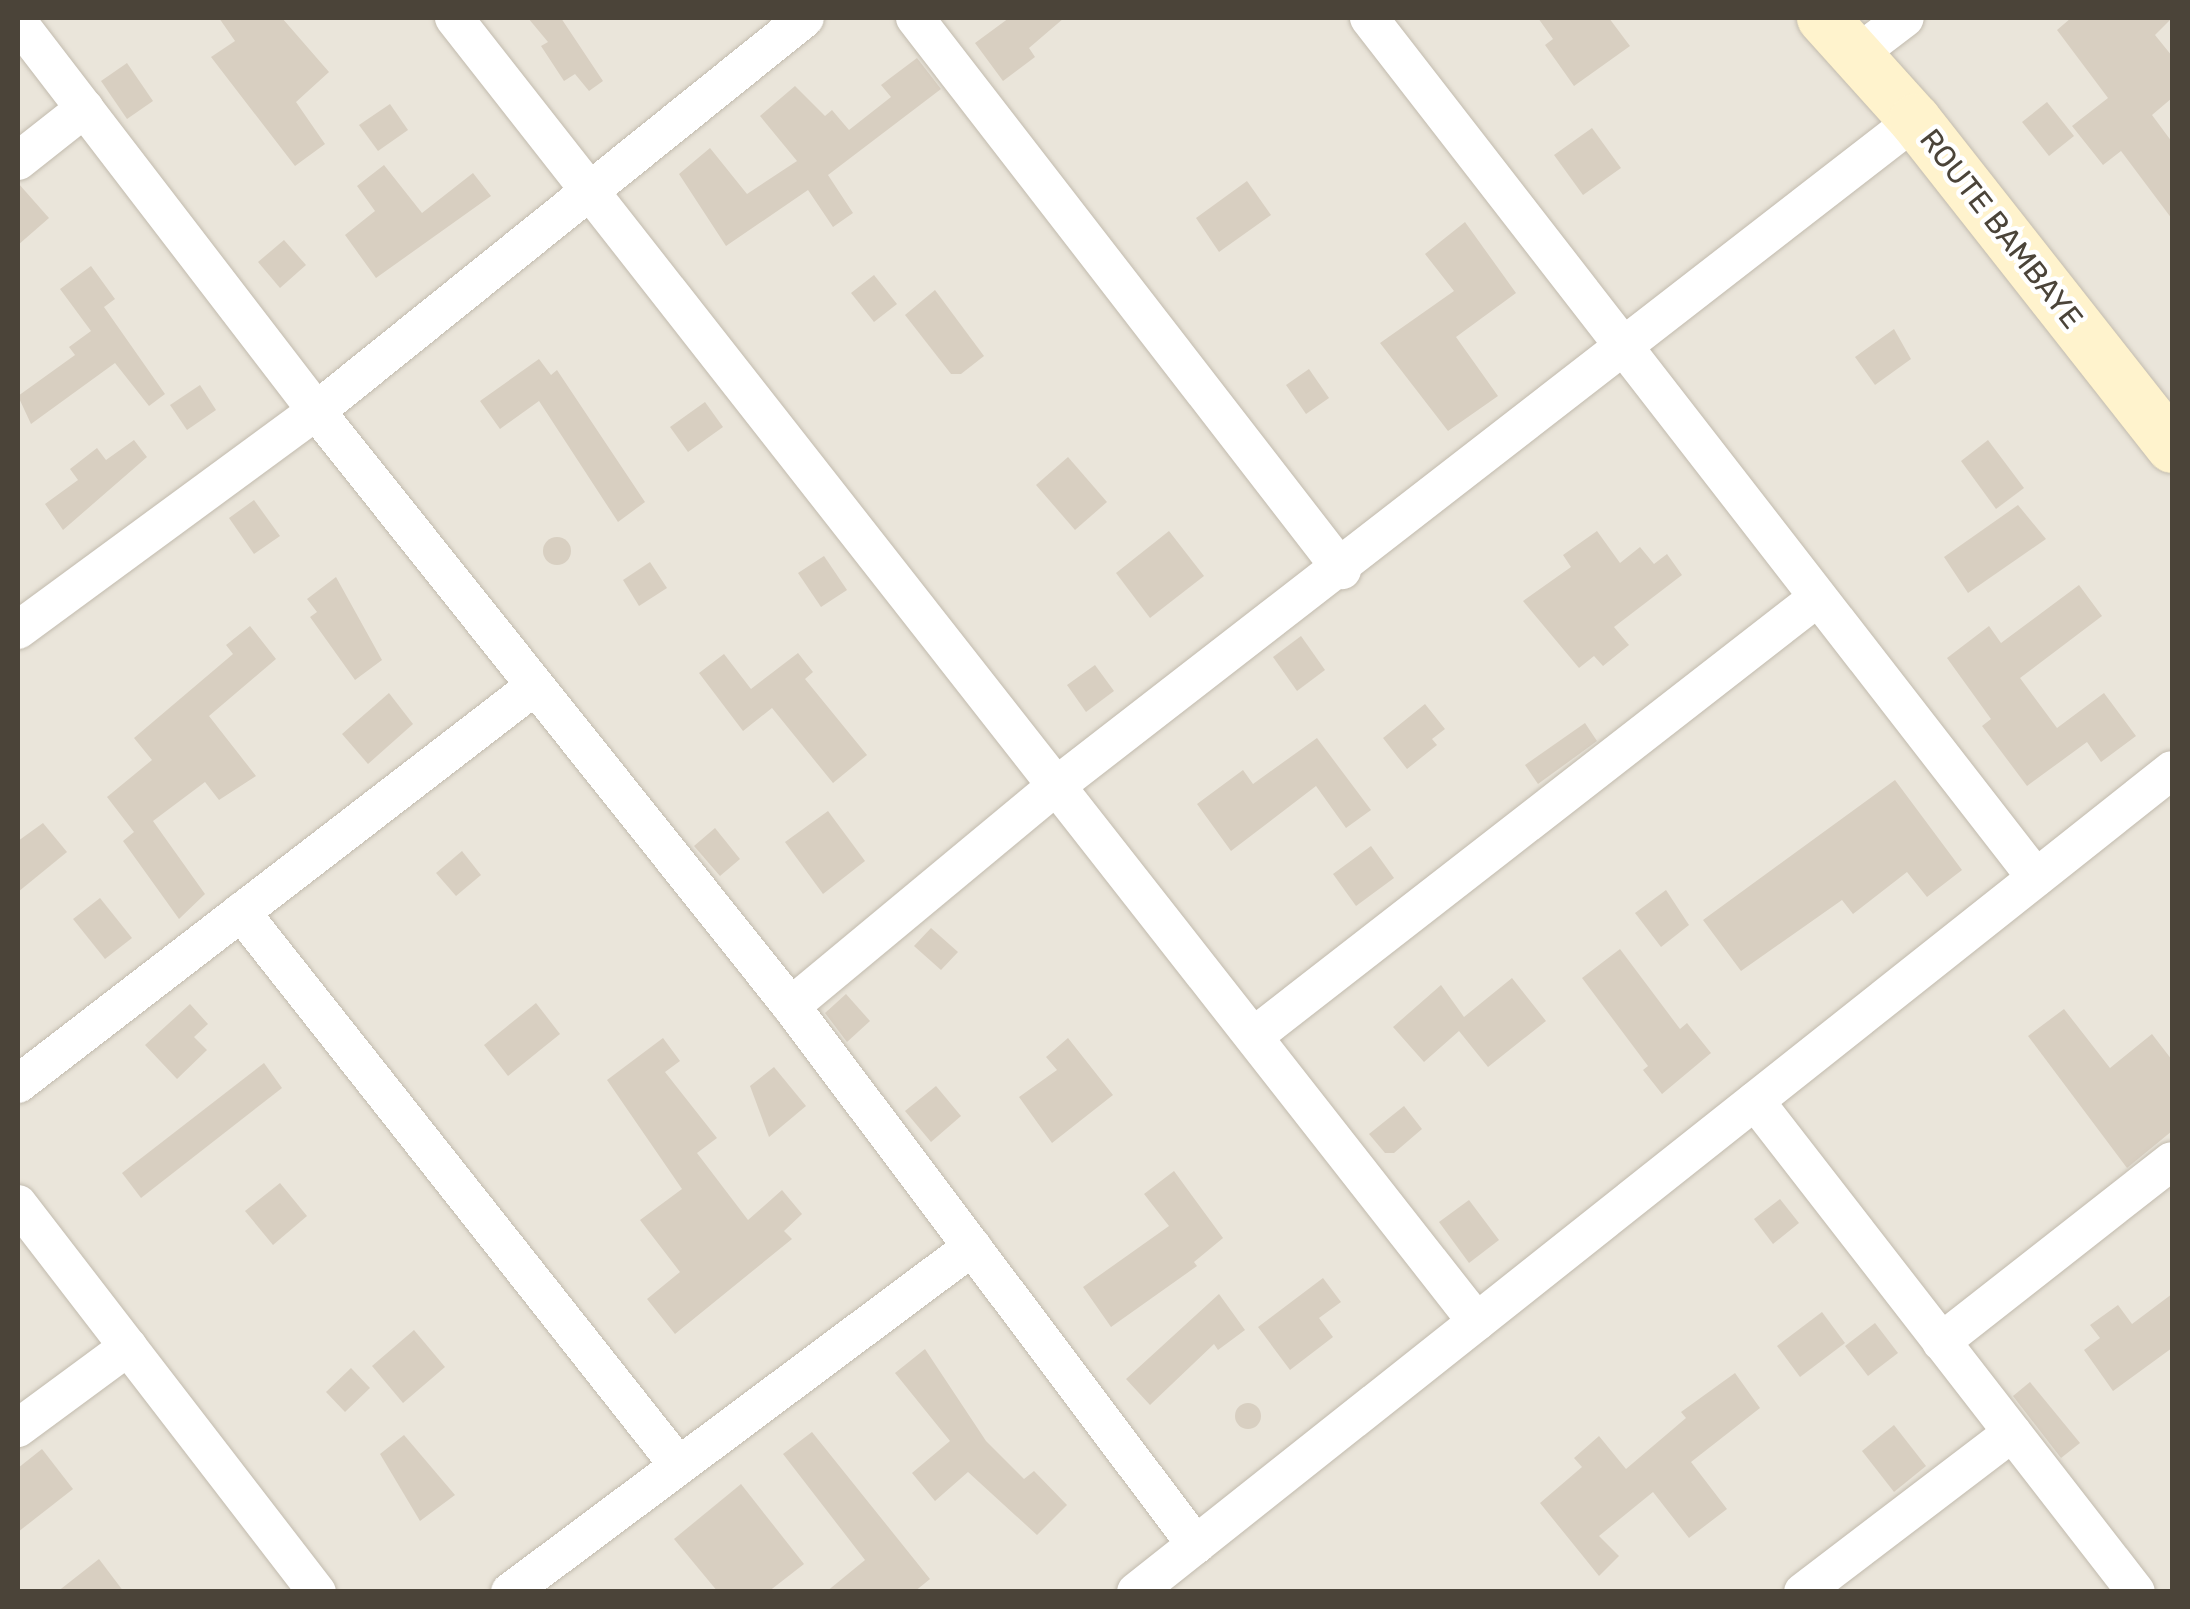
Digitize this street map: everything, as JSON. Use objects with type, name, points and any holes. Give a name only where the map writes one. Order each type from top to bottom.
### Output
[{"type":"street","points":[[454,18],[1476,1322]]},
{"type":"street","points":[[18,630],[316,410],[805,18]]},
{"type":"street","points":[[915,18],[1342,570]]},
{"type":"street","points":[[1368,18],[2036,878]]},
{"type":"street","points":[[1840,36],[1905,18]]},
{"type":"street","points":[[23,22],[316,410],[791,1006],[1196,1544]]},
{"type":"street","name":"ROUTE BAMBAYE","points":[[1840,36],[1915,120],[2172,448]]},
{"type":"street","points":[[18,160],[85,108]]},
{"type":"street","points":[[791,1006],[1056,786],[1342,570],[1915,120]]},
{"type":"street","points":[[1254,1036],[1817,598]]},
{"type":"street","points":[[18,1084],[535,686]]},
{"type":"street","points":[[1136,1592],[2172,770]]},
{"type":"street","points":[[241,912],[679,1466]]},
{"type":"street","points":[[1754,1101],[2136,1592]]},
{"type":"street","points":[[1941,1342],[2172,1161]]},
{"type":"street","points":[[18,1204],[317,1592]]},
{"type":"street","points":[[510,1592],[972,1247]]},
{"type":"street","points":[[18,1428],[128,1346]]},
{"type":"street","points":[[1804,1592],[2012,1432]]},
{"type":"shaded area","points":[[18,18],[2172,18],[2172,1591],[18,1591]]},
{"type":"building","points":[[219,18],[282,18],[329,72],[296,102],[325,144],[295,166],[211,57],[235,41]]},
{"type":"building","points":[[528,18],[561,18],[603,81],[589,91],[575,74],[564,81],[541,46],[548,42]]},
{"type":"building","points":[[1009,18],[1064,18],[1029,48],[1035,57],[1003,81],[975,43]]},
{"type":"building","points":[[1538,18],[1609,18],[1630,46],[1574,86],[1545,45],[1553,39]]},
{"type":"building","points":[[2071,18],[2172,18],[2155,35],[2172,56],[2172,98],[2152,115],[2172,142],[2172,219],[2121,151],[2103,165],[2072,126],[2108,98],[2057,30]]},
{"type":"building","points":[[917,58],[941,89],[828,175],[853,213],[833,227],[808,190],[726,246],[679,174],[710,148],[747,194],[797,161],[760,116],[795,86],[825,116],[832,110],[849,130],[891,97],[881,85]]},
{"type":"building","points":[[127,63],[153,101],[127,119],[101,81]]},
{"type":"building","points":[[2047,102],[2074,136],[2049,156],[2022,122]]},
{"type":"building","points":[[390,104],[408,130],[378,151],[359,125]]},
{"type":"building","points":[[1592,128],[1621,168],[1583,195],[1554,155]]},
{"type":"building","points":[[384,165],[422,213],[473,173],[491,196],[376,278],[345,235],[375,211],[357,186]]},
{"type":"building","points":[[1247,181],[1271,215],[1219,252],[1196,218]]},
{"type":"building","points":[[18,183],[49,218],[18,245]]},
{"type":"building","points":[[1465,222],[1516,293],[1456,337],[1498,396],[1448,431],[1380,343],[1454,291],[1425,254]]},
{"type":"building","points":[[284,240],[306,265],[280,288],[258,262]]},
{"type":"building","points":[[91,266],[115,299],[104,307],[165,394],[149,406],[115,363],[31,424],[18,396],[75,355],[69,347],[91,331],[60,289]]},
{"type":"building","points":[[874,275],[897,304],[874,322],[851,293]]},
{"type":"building","points":[[935,290],[984,356],[961,374],[951,374],[905,315]]},
{"type":"building","points":[[1894,329],[1911,359],[1875,385],[1855,357]]},
{"type":"building","points":[[539,359],[551,375],[557,370],[645,502],[618,522],[539,401],[500,429],[480,401]]},
{"type":"building","points":[[1309,369],[1329,398],[1306,414],[1286,385]]},
{"type":"building","points":[[200,385],[216,410],[187,430],[170,405]]},
{"type":"building","points":[[705,402],[723,427],[688,452],[670,427]]},
{"type":"building","points":[[134,440],[147,457],[63,530],[45,504],[78,480],[70,469],[97,448],[106,460]]},
{"type":"building","points":[[1988,440],[2024,488],[1996,509],[1961,461]]},
{"type":"building","points":[[1068,457],[1107,502],[1075,530],[1036,485]]},
{"type":"building","points":[[254,500],[280,536],[254,554],[229,518]]},
{"type":"building","points":[[2018,505],[2046,539],[1968,593],[1944,557]]},
{"type":"building","points":[[1169,531],[1204,576],[1150,618],[1116,573]]},
{"type":"building","points":[[1597,531],[1620,563],[1640,547],[1654,564],[1667,554],[1682,575],[1614,627],[1629,645],[1603,666],[1594,656],[1579,668],[1523,601],[1571,567],[1563,555]]},
{"type":"building","points":[[557,537],[567,541],[571,551],[567,561],[557,565],[547,561],[543,551],[547,541]]},
{"type":"building","points":[[824,556],[847,590],[821,607],[798,573]]},
{"type":"building","points":[[650,562],[667,588],[639,606],[623,580]]},
{"type":"building","points":[[336,577],[382,660],[355,680],[310,617],[317,612],[307,599]]},
{"type":"building","points":[[2079,585],[2102,616],[2020,678],[2057,728],[2104,693],[2136,736],[2101,762],[2087,742],[2027,786],[1982,726],[1991,719],[1947,658],[1989,626],[2001,643]]},
{"type":"building","points":[[250,626],[276,659],[209,716],[256,776],[219,800],[205,782],[153,821],[205,894],[179,919],[123,841],[134,832],[107,797],[152,760],[134,738],[233,654],[226,645]]},
{"type":"building","points":[[1301,636],[1325,670],[1297,691],[1273,657]]},
{"type":"building","points":[[798,653],[813,672],[805,679],[867,755],[833,783],[772,708],[743,731],[699,673],[724,654],[751,689]]},
{"type":"building","points":[[1095,665],[1114,691],[1086,712],[1067,685]]},
{"type":"building","points":[[389,693],[413,724],[368,764],[342,734]]},
{"type":"building","points":[[1425,704],[1445,729],[1432,739],[1437,745],[1407,769],[1383,738]]},
{"type":"building","points":[[1585,723],[1597,741],[1538,784],[1525,765]]},
{"type":"building","points":[[1317,738],[1371,810],[1346,828],[1316,786],[1231,851],[1197,804],[1243,770],[1253,784]]},
{"type":"building","points":[[1895,780],[1962,870],[1927,897],[1907,872],[1853,914],[1842,900],[1741,971],[1703,920]]},
{"type":"building","points":[[828,811],[865,861],[823,894],[785,842]]},
{"type":"building","points":[[43,823],[67,852],[18,892],[18,841]]},
{"type":"building","points":[[715,828],[740,859],[720,876],[694,846]]},
{"type":"building","points":[[1371,846],[1394,878],[1356,906],[1333,874]]},
{"type":"building","points":[[462,851],[481,875],[456,896],[436,873]]},
{"type":"building","points":[[1666,890],[1689,925],[1661,947],[1635,913]]},
{"type":"building","points":[[100,898],[132,938],[105,959],[73,919]]},
{"type":"building","points":[[931,928],[958,952],[941,970],[914,946]]},
{"type":"building","points":[[1620,949],[1680,1029],[1687,1023],[1711,1053],[1662,1094],[1643,1070],[1648,1066],[1582,978]]},
{"type":"building","points":[[1512,978],[1546,1021],[1488,1067],[1459,1031],[1424,1062],[1393,1027],[1441,985],[1464,1017]]},
{"type":"building","points":[[846,994],[870,1021],[847,1042],[825,1013]]},
{"type":"building","points":[[536,1003],[560,1034],[508,1076],[484,1045]]},
{"type":"building","points":[[190,1004],[208,1024],[194,1037],[207,1050],[177,1079],[145,1045]]},
{"type":"building","points":[[2064,1009],[2110,1068],[2152,1034],[2172,1060],[2172,1131],[2127,1168],[2028,1036]]},
{"type":"building","points":[[663,1038],[680,1061],[665,1072],[717,1138],[697,1153],[748,1220],[782,1190],[802,1214],[784,1231],[792,1239],[675,1334],[647,1299],[680,1272],[640,1220],[682,1189],[607,1080]]},
{"type":"building","points":[[1068,1038],[1113,1095],[1052,1143],[1019,1097],[1057,1070],[1046,1057]]},
{"type":"building","points":[[264,1063],[282,1088],[141,1198],[122,1173]]},
{"type":"building","points":[[774,1067],[806,1106],[769,1137],[750,1086]]},
{"type":"building","points":[[936,1086],[961,1116],[931,1142],[905,1111]]},
{"type":"building","points":[[1404,1106],[1422,1129],[1394,1153],[1385,1153],[1369,1134]]},
{"type":"building","points":[[1174,1171],[1223,1238],[1194,1262],[1197,1266],[1111,1327],[1083,1287],[1169,1226],[1144,1194]]},
{"type":"building","points":[[280,1183],[307,1216],[273,1245],[245,1211]]},
{"type":"building","points":[[1780,1199],[1799,1223],[1773,1244],[1754,1219]]},
{"type":"building","points":[[1469,1200],[1499,1240],[1469,1263],[1439,1222]]},
{"type":"building","points":[[1323,1278],[1341,1302],[1319,1318],[1333,1337],[1290,1370],[1258,1327]]},
{"type":"building","points":[[1219,1294],[1245,1330],[1218,1350],[1214,1344],[1150,1405],[1126,1379]]},
{"type":"building","points":[[2172,1294],[2172,1348],[2113,1391],[2084,1350],[2100,1338],[2090,1325],[2118,1305],[2132,1324]]},
{"type":"building","points":[[1822,1312],[1845,1343],[1800,1377],[1777,1346]]},
{"type":"building","points":[[1875,1323],[1898,1353],[1868,1376],[1845,1346]]},
{"type":"building","points":[[414,1330],[445,1367],[403,1403],[372,1366]]},
{"type":"building","points":[[925,1349],[986,1441],[1024,1479],[1034,1471],[1067,1505],[1037,1535],[968,1472],[935,1501],[912,1473],[950,1441],[895,1373]]},
{"type":"building","points":[[351,1368],[370,1388],[345,1412],[326,1392]]},
{"type":"building","points":[[1735,1373],[1760,1408],[1691,1462],[1727,1509],[1689,1538],[1653,1492],[1599,1536],[1619,1556],[1599,1576],[1540,1503],[1582,1467],[1574,1458],[1599,1436],[1626,1469],[1686,1418],[1681,1412]]},
{"type":"building","points":[[2030,1382],[2080,1443],[2061,1458],[2013,1396]]},
{"type":"building","points":[[1248,1403],[1257,1407],[1261,1416],[1257,1425],[1248,1429],[1239,1425],[1235,1416],[1239,1407]]},
{"type":"building","points":[[1894,1425],[1926,1466],[1894,1492],[1862,1451]]},
{"type":"building","points":[[812,1432],[930,1579],[914,1592],[826,1592],[865,1560],[783,1454]]},
{"type":"building","points":[[404,1435],[455,1495],[420,1521],[380,1454]]},
{"type":"building","points":[[42,1449],[73,1489],[18,1532],[18,1468]]},
{"type":"building","points":[[741,1484],[804,1564],[768,1592],[718,1592],[674,1539]]},
{"type":"building","points":[[99,1559],[124,1592],[57,1592]]}]
